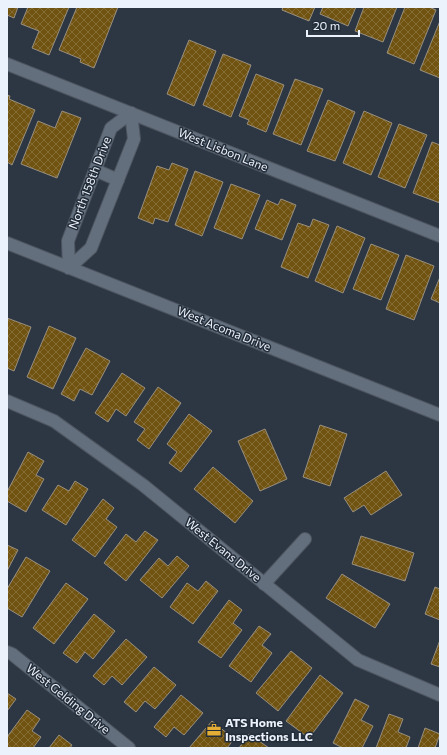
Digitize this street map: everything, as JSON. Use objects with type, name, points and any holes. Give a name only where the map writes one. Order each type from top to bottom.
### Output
[{"type":"street","name":"West Lisbon Lane","points":[[7,64],[440,236]]},
{"type":"street","name":"North 158th Drive","points":[[69,268],[68,241],[111,128],[131,113]]},
{"type":"street","name":"North 158th Drive","points":[[69,268],[91,248],[134,139],[131,113]]},
{"type":"street","points":[[95,170],[118,180]]},
{"type":"street","name":"West Acoma Drive","points":[[7,243],[440,415]]},
{"type":"street","name":"West Evans Drive","points":[[7,401],[54,421],[143,485],[358,660],[440,695]]},
{"type":"street","points":[[264,584],[305,539]]},
{"type":"street","name":"West Gelding Drive","points":[[7,652],[12,654],[129,748]]},
{"type":"building","points":[[7,7],[18,7],[14,18],[7,15]]},
{"type":"building","points":[[28,7],[69,7],[49,55],[32,48],[39,31],[21,24]]},
{"type":"building","points":[[77,7],[118,7],[94,68],[80,62],[81,59],[59,50]]},
{"type":"building","points":[[283,7],[315,7],[309,21],[282,10]]},
{"type":"building","points":[[323,7],[356,7],[348,26],[320,14]]},
{"type":"building","points":[[364,7],[397,7],[383,42],[355,31]]},
{"type":"building","points":[[405,7],[429,7],[436,10],[414,64],[387,53]]},
{"type":"building","points":[[440,21],[440,78],[420,70]]},
{"type":"building","points":[[189,40],[216,51],[194,106],[167,94]]},
{"type":"building","points":[[223,54],[251,65],[231,117],[203,105]]},
{"type":"building","points":[[256,74],[284,85],[266,132],[247,124],[249,120],[239,116]]},
{"type":"building","points":[[295,79],[323,89],[301,145],[273,134]]},
{"type":"building","points":[[7,95],[10,96],[9,99],[35,110],[12,165],[7,162]]},
{"type":"building","points":[[328,100],[355,112],[335,161],[307,151]]},
{"type":"building","points":[[62,111],[81,118],[57,178],[21,164],[38,121],[55,128]]},
{"type":"building","points":[[364,111],[392,123],[371,175],[343,163]]},
{"type":"building","points":[[399,124],[427,135],[405,188],[378,177]]},
{"type":"building","points":[[432,142],[440,145],[440,203],[413,193]]},
{"type":"building","points":[[172,163],[188,169],[168,222],[155,218],[153,224],[138,218],[157,166],[169,170]]},
{"type":"building","points":[[195,171],[223,182],[202,236],[175,225]]},
{"type":"building","points":[[231,184],[260,195],[242,239],[214,228]]},
{"type":"building","points":[[281,199],[296,205],[282,240],[255,229],[267,200],[278,205]]},
{"type":"building","points":[[313,219],[329,225],[308,278],[281,267],[298,223],[310,227]]},
{"type":"building","points":[[337,226],[365,238],[343,293],[315,281]]},
{"type":"building","points":[[371,244],[399,255],[381,300],[353,289]]},
{"type":"building","points":[[406,255],[434,266],[414,320],[386,309]]},
{"type":"building","points":[[440,277],[440,303],[431,299]]},
{"type":"building","points":[[7,318],[31,327],[14,371],[7,368]]},
{"type":"building","points":[[49,326],[76,338],[53,389],[27,377]]},
{"type":"building","points":[[86,348],[110,361],[92,395],[80,389],[74,401],[61,394]]},
{"type":"building","points":[[122,373],[145,388],[126,416],[116,409],[108,422],[95,413]]},
{"type":"building","points":[[158,387],[181,403],[149,449],[137,440],[145,429],[134,422]]},
{"type":"building","points":[[189,414],[212,431],[181,472],[169,463],[177,452],[167,444]]},
{"type":"building","points":[[320,425],[347,434],[330,486],[303,477]]},
{"type":"building","points":[[265,429],[287,479],[260,491],[238,441]]},
{"type":"building","points":[[28,452],[44,461],[36,475],[44,479],[26,512],[7,501],[7,492]]},
{"type":"building","points":[[213,467],[253,501],[235,523],[194,489]]},
{"type":"building","points":[[386,471],[402,495],[371,515],[364,505],[353,512],[344,498]]},
{"type":"building","points":[[75,481],[88,489],[66,525],[42,510],[58,485],[69,491]]},
{"type":"building","points":[[103,499],[114,508],[106,519],[117,527],[95,557],[72,540]]},
{"type":"building","points":[[145,531],[158,540],[126,581],[104,563],[126,534],[136,542]]},
{"type":"building","points":[[361,536],[414,553],[405,581],[352,564]]},
{"type":"building","points":[[7,545],[18,550],[7,571]]},
{"type":"building","points":[[177,556],[189,566],[162,598],[140,580],[159,558],[168,566]]},
{"type":"building","points":[[26,557],[50,571],[22,617],[7,608],[7,589]]},
{"type":"building","points":[[342,574],[390,604],[375,628],[326,598]]},
{"type":"building","points":[[206,581],[218,591],[193,624],[170,607],[187,583],[198,591]]},
{"type":"building","points":[[66,583],[88,599],[54,644],[33,628]]},
{"type":"building","points":[[435,587],[440,589],[440,620],[425,614]]},
{"type":"building","points":[[229,600],[242,610],[233,623],[242,630],[221,658],[198,642]]},
{"type":"building","points":[[94,614],[115,631],[93,659],[85,652],[77,663],[63,653]]},
{"type":"building","points":[[259,626],[271,634],[262,645],[272,653],[251,682],[229,666]]},
{"type":"building","points":[[126,639],[147,657],[122,685],[112,676],[104,685],[93,676]]},
{"type":"building","points":[[440,640],[440,667],[431,664]]},
{"type":"building","points":[[291,651],[312,668],[278,711],[256,693]]},
{"type":"building","points":[[154,667],[176,685],[155,709],[145,701],[136,712],[124,702]]},
{"type":"building","points":[[320,675],[343,693],[309,738],[286,721]]},
{"type":"building","points":[[7,693],[16,699],[7,711]]},
{"type":"building","points":[[181,695],[203,713],[184,735],[174,727],[166,737],[154,727]]},
{"type":"building","points":[[355,699],[369,706],[361,720],[373,726],[362,748],[343,748],[333,743]]},
{"type":"building","points":[[27,710],[40,719],[32,731],[41,737],[33,748],[7,748],[7,737]]},
{"type":"building","points":[[389,714],[403,719],[398,732],[410,737],[406,748],[376,748]]},
{"type":"building","name":"ATS Home Inspections LLC","points":[[212,721],[234,739],[227,748],[189,748]]},
{"type":"building","points":[[425,728],[440,734],[435,748],[418,748]]},
{"type":"building","points":[[249,734],[269,748],[239,748]]},
{"type":"building","points":[[59,735],[72,745],[70,748],[49,748]]},
{"type":"place","name":"ATS Home Inspections LLC","points":[[214,730]]}]
